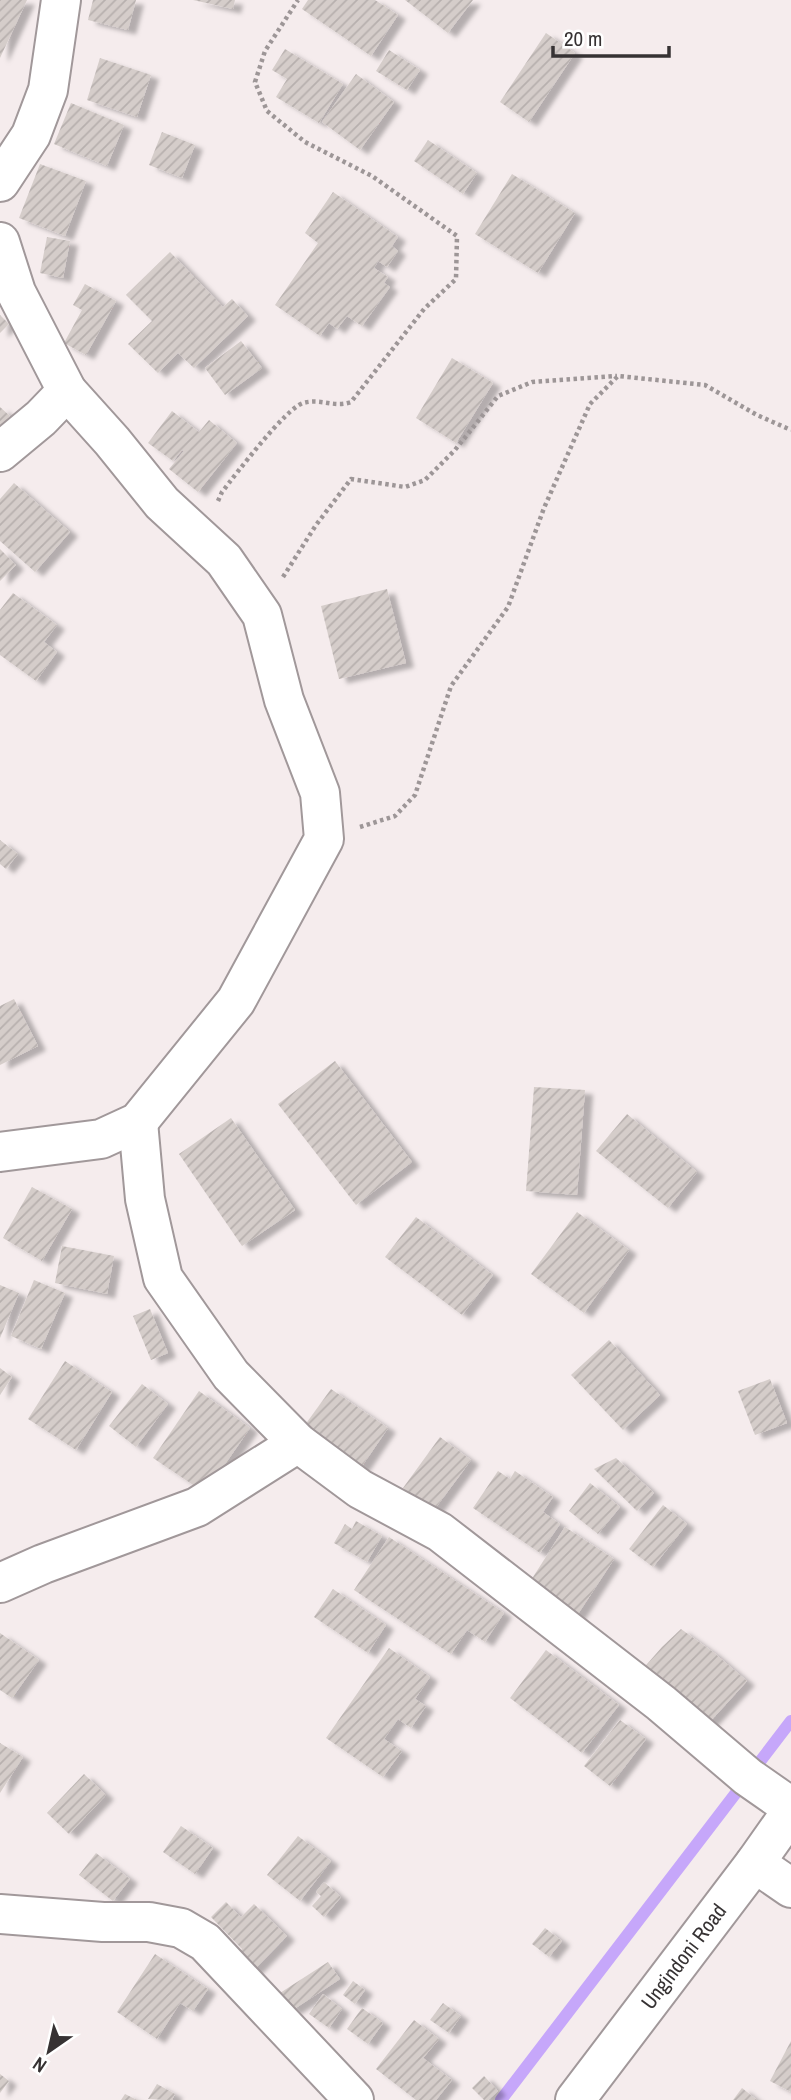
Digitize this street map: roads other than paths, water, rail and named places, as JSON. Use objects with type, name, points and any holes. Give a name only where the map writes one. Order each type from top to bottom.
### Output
[{"type":"street","points":[[0,182],[31,135],[48,90],[61,0]]},
{"type":"street","points":[[0,242],[16,292],[67,391],[162,503],[224,560],[262,615],[284,700],[320,793],[324,839],[236,1001],[138,1122],[101,1139],[0,1152]]},
{"type":"street","points":[[0,452],[41,418],[67,391]]},
{"type":"street","points":[[138,1122],[145,1199],[163,1278],[231,1375],[298,1443],[360,1489],[440,1532],[661,1703],[748,1777],[791,1809]]},
{"type":"street","points":[[0,1583],[43,1564],[197,1507],[298,1443]]},
{"type":"street","name":"Ungindoni Road","points":[[575,2100],[755,1863],[791,1809]]},
{"type":"street","points":[[755,1863],[791,1888]]},
{"type":"street","points":[[0,1914],[103,1922],[149,1922],[181,1928],[205,1942],[354,2100]]},
{"type":"waterway","points":[[501,2100],[791,1721]]}]
